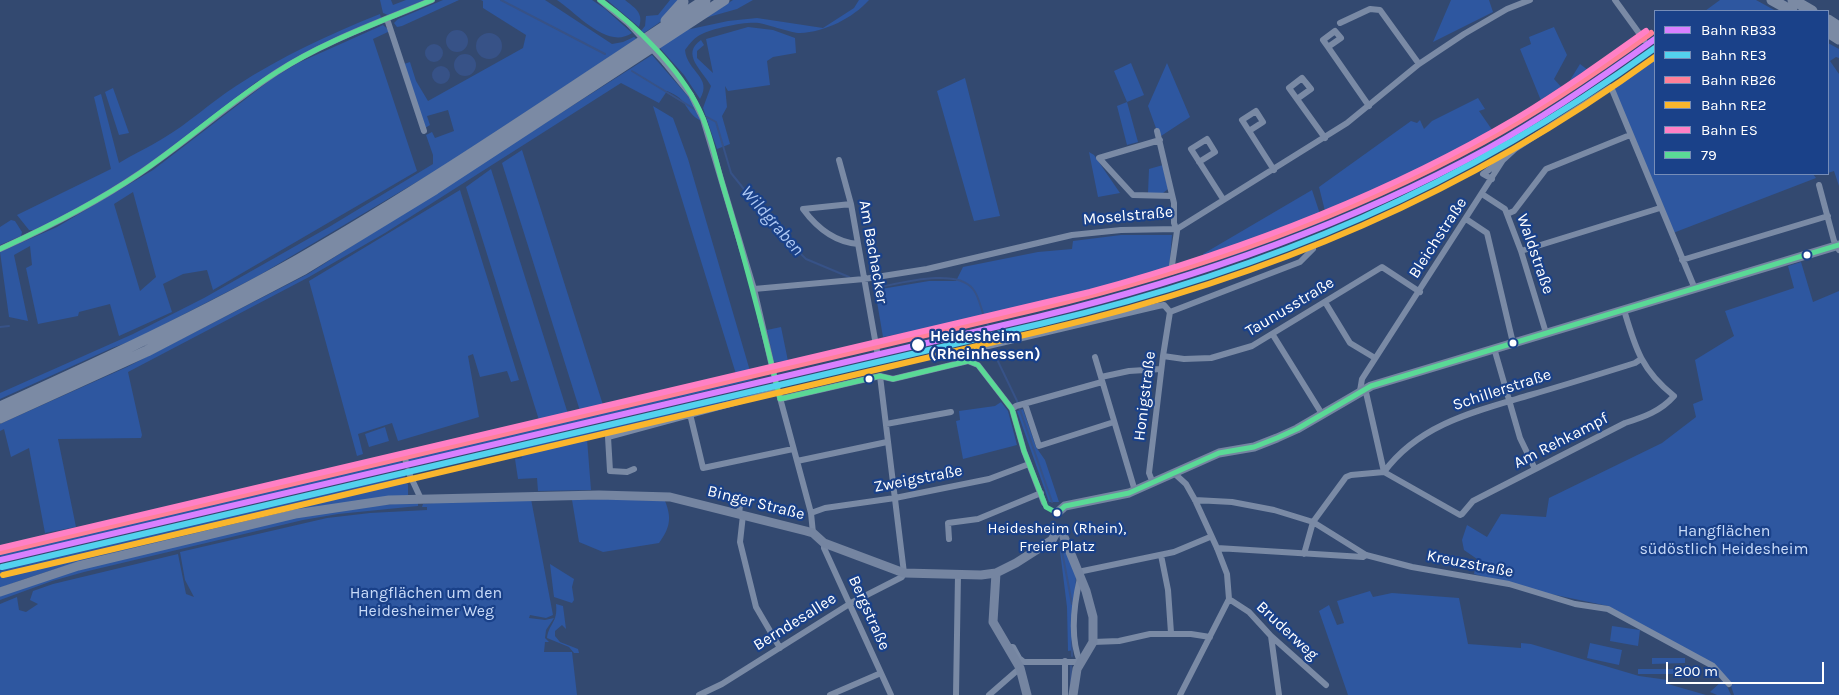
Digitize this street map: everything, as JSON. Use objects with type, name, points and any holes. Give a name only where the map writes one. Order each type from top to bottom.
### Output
[{"type":"highway","points":[[0,406],[143,342],[298,260],[504,133],[705,0]]},
{"type":"highway","points":[[0,418],[147,351],[304,269],[435,189],[724,0]]},
{"type":"highway","points":[[1772,0],[1790,10]]},
{"type":"highway","points":[[1793,0],[1810,10]]},
{"type":"highway","points":[[652,35],[683,2]]},
{"type":"highway","points":[[681,28],[696,24]]},
{"type":"main road","points":[[1056,513],[1064,506],[1113,498],[1135,491],[1176,475],[1219,453],[1254,446],[1277,438],[1363,390],[1494,348],[1838,247]]},
{"type":"main road","name":"Binger Straße","points":[[0,592],[78,566],[295,514],[361,503],[421,499],[599,495],[670,497],[741,514],[813,533],[824,543],[904,573],[958,575],[996,573],[1026,558],[1060,535],[1079,575]]},
{"type":"main road","points":[[996,573],[992,616],[996,629],[1020,668],[1027,695]]},
{"type":"main road","points":[[1073,695],[1075,675],[1080,662],[1093,642],[1093,617],[1086,591],[1079,575]]},
{"type":"street","points":[[0,249],[46,228],[109,193],[167,154],[237,100],[294,62],[330,43],[432,0]]},
{"type":"street","points":[[600,0],[629,24],[691,95],[703,119],[754,289]]},
{"type":"street","name":"Moselstraße","points":[[754,289],[864,279],[927,269],[1072,235],[1121,230],[1177,229],[1325,138],[1369,106],[1420,64],[1484,21],[1530,0]]},
{"type":"street","points":[[1615,0],[1644,40]]},
{"type":"street","points":[[1340,23],[1361,12],[1377,8],[1383,13],[1420,64]]},
{"type":"street","points":[[387,19],[424,132]]},
{"type":"street","points":[[1328,47],[1369,106]]},
{"type":"street","name":"Bleichstraße","points":[[1363,390],[1362,379],[1420,292],[1503,160],[1515,149],[1611,87],[1630,135]]},
{"type":"street","points":[[1297,99],[1325,138]]},
{"type":"street","points":[[1157,131],[1172,196],[1174,223],[1177,229],[1171,272]]},
{"type":"street","points":[[1249,131],[1274,170]]},
{"type":"street","points":[[1507,214],[1514,211],[1546,169],[1630,135],[1694,289]]},
{"type":"street","points":[[1160,140],[1099,158],[1133,195],[1172,196]]},
{"type":"street","name":"Am Bachacker","points":[[754,289],[773,372],[876,348],[851,204],[839,160]]},
{"type":"street","points":[[1492,179],[1483,174],[1503,160]]},
{"type":"street","points":[[1199,162],[1223,199]]},
{"type":"street","points":[[1819,185],[1838,247]]},
{"type":"street","name":"Waldstraße","points":[[1482,194],[1500,204],[1507,214],[1521,251],[1546,333]]},
{"type":"street","points":[[851,204],[804,209],[815,224],[828,234],[848,244],[858,244]]},
{"type":"street","points":[[1521,251],[1660,208]]},
{"type":"street","points":[[1682,260],[1828,216]]},
{"type":"street","points":[[1466,219],[1488,233],[1513,343]]},
{"type":"street","points":[[972,362],[978,349],[984,347],[1158,306],[1164,305],[1170,312],[1300,262],[1313,250]]},
{"type":"street","name":"Taunusstraße","points":[[1163,356],[1198,359],[1223,356],[1252,346],[1273,335],[1382,267],[1420,292]]},
{"type":"street","points":[[1325,302],[1350,343],[1375,358]]},
{"type":"street","points":[[1624,310],[1641,359]]},
{"type":"street","name":"Honigstraße","points":[[1153,483],[1149,473],[1161,369],[1170,312]]},
{"type":"street","points":[[1273,335],[1322,414]]},
{"type":"street","points":[[1494,348],[1520,438],[1535,470]]},
{"type":"street","points":[[1095,357],[1135,491]]},
{"type":"street","name":"Am Rehkampf","points":[[1384,472],[1460,515],[1473,501],[1625,424],[1647,416],[1666,406],[1674,396],[1664,388],[1641,359]]},
{"type":"street","name":"Schillerstraße","points":[[1384,472],[1395,457],[1429,432],[1463,416],[1636,363],[1641,359]]},
{"type":"street","points":[[780,399],[880,376],[894,380],[972,362],[978,365],[1018,406],[1039,446],[1114,422]]},
{"type":"street","points":[[1018,406],[1136,370],[1161,369]]},
{"type":"street","points":[[880,376],[904,573]]},
{"type":"street","points":[[776,383],[811,513],[813,533]]},
{"type":"street","points":[[1304,554],[1314,522],[1348,475],[1384,472],[1363,390]]},
{"type":"street","points":[[634,469],[627,472],[610,472],[608,436],[778,391]]},
{"type":"street","points":[[1018,406],[1029,464],[1044,503]]},
{"type":"street","points":[[886,424],[951,412]]},
{"type":"street","points":[[690,414],[703,468],[793,449]]},
{"type":"street","points":[[797,461],[887,442]]},
{"type":"street","name":"Zweigstraße","points":[[811,513],[825,508],[895,498],[989,479],[1029,464]]},
{"type":"street","points":[[408,471],[421,499]]},
{"type":"street","points":[[1176,475],[1186,484],[1195,500],[1210,537],[1217,548],[1227,574],[1229,598],[1180,695]]},
{"type":"street","points":[[949,539],[948,522],[978,519],[1040,493]]},
{"type":"street","points":[[741,498],[740,542],[756,608],[780,648]]},
{"type":"street","name":"Kreuzstraße","points":[[1195,500],[1253,505],[1314,522],[1366,555],[1412,567],[1509,584],[1574,604],[1608,608],[1712,666],[1729,684]]},
{"type":"street","points":[[1008,647],[1013,647],[1019,658],[1024,662],[1080,662],[1076,650],[1076,605],[1079,575],[1197,545],[1210,537]]},
{"type":"street","name":"Bergstraße","points":[[824,543],[824,548],[851,603],[891,695]]},
{"type":"street","points":[[1217,548],[1362,557],[1366,555]]},
{"type":"street","points":[[1162,555],[1168,590],[1170,633]]},
{"type":"street","name":"Berndesallee","points":[[699,695],[722,684],[851,603],[902,577],[904,573]]},
{"type":"street","points":[[956,695],[958,575]]},
{"type":"street","name":"Bruderweg","points":[[1229,598],[1249,612],[1271,636],[1326,685]]},
{"type":"street","points":[[1093,642],[1170,633],[1210,637]]},
{"type":"street","points":[[1271,636],[1279,695]]},
{"type":"street","points":[[1065,661],[1065,695]]},
{"type":"street","points":[[989,695],[1020,668]]},
{"type":"street","points":[[830,695],[881,673]]},
{"type":"green space","points":[[380,0],[391,0],[393,5],[406,0],[425,0],[388,15],[383,13]]},
{"type":"green space","points":[[443,0],[459,0],[402,26],[397,27],[394,23],[398,19]]},
{"type":"green space","points":[[481,0],[545,0],[612,44],[634,37],[637,39],[442,167],[258,276],[134,340],[112,348],[0,399],[0,393],[133,334],[204,298],[329,227],[433,164],[433,155],[426,135],[432,132],[435,138],[454,131],[448,110],[427,116],[430,125],[425,128],[404,64],[410,62],[416,81],[428,101],[523,48],[526,35],[483,8],[483,1]]},
{"type":"green space","points":[[557,0],[592,0],[632,33],[622,37],[613,37],[603,33],[583,21]]},
{"type":"green space","points":[[607,0],[625,0],[638,11],[640,18],[639,27]]},
{"type":"green space","points":[[670,0],[680,0],[663,20],[644,33],[641,31],[645,26],[646,16],[658,15]]},
{"type":"green space","points":[[733,0],[753,0],[737,9],[705,18]]},
{"type":"green space","points":[[859,0],[869,0],[847,18],[819,30],[796,33],[764,24],[753,23],[722,27],[699,35],[685,50],[690,64],[703,85],[700,99],[684,75],[659,47],[686,30],[728,21],[757,18],[823,28],[854,8]]},
{"type":"green space","points":[[1451,0],[1489,0],[1493,12],[1433,42]]},
{"type":"green space","points":[[1720,0],[1756,0],[1774,10],[1706,10]]},
{"type":"green space","points":[[380,14],[381,18],[283,66],[255,83],[158,158],[96,198],[36,230],[29,230],[17,215],[111,169],[94,97],[101,94],[119,163],[172,133],[253,75],[289,55]]},
{"type":"green space","points":[[383,25],[390,31],[373,39],[417,171],[213,290],[207,270],[183,274],[163,284],[172,312],[119,336],[110,304],[79,312],[78,316],[38,324],[26,268],[32,265],[30,246],[14,255],[28,321],[9,317],[0,252],[57,227],[153,170],[273,78],[298,63]],"holes":[[[133,192],[156,277],[140,291],[114,204]]]},
{"type":"green space","points":[[748,27],[773,30],[795,38],[796,53],[773,57],[767,61],[770,85],[728,91],[725,86],[727,107],[722,116],[730,144],[717,149],[703,108],[711,86],[695,63],[693,51],[695,45],[701,40],[704,45],[697,51],[697,58],[713,73],[706,39]]},
{"type":"green space","points":[[1554,27],[1567,55],[1554,79],[1564,90],[1580,64],[1593,74],[1544,108],[1520,49],[1531,44],[1529,37]]},
{"type":"green space","points":[[1829,44],[1839,49],[1839,58],[1836,57],[1830,61],[1839,74],[1839,186],[1834,171],[1829,173]]},
{"type":"green space","points":[[652,55],[692,101],[701,121],[674,94],[667,91],[659,103],[621,83],[385,233],[309,277],[128,372],[142,435],[141,438],[58,439],[76,527],[45,533],[29,448],[11,457],[4,429],[0,431],[0,424],[127,367],[308,274]]},
{"type":"green space","points":[[1654,58],[1654,175],[1814,175],[1816,178],[1673,233],[1612,88]]},
{"type":"green space","points":[[1131,63],[1144,95],[1127,102],[1114,71]]},
{"type":"green space","points":[[1167,63],[1190,117],[1161,136],[1157,131],[1148,106]]},
{"type":"green space","points":[[965,78],[1000,216],[974,221],[937,91]]},
{"type":"green space","points":[[113,88],[129,133],[119,135],[105,92]]},
{"type":"green space","points":[[1478,98],[1485,109],[1479,111],[1495,134],[1436,165],[1408,174],[1326,215],[1319,187],[1411,121],[1417,123],[1420,120],[1424,129],[1432,121]]},
{"type":"green space","points":[[1127,102],[1138,142],[1127,145],[1117,106]]},
{"type":"green space","points":[[653,106],[673,118],[688,159],[750,371],[736,374]]},
{"type":"green space","points":[[522,150],[603,405],[580,411],[502,163]]},
{"type":"green space","points":[[1089,152],[1094,155],[1120,193],[1098,197]]},
{"type":"green space","points":[[1163,165],[1168,189],[1163,193],[1148,193],[1149,169]]},
{"type":"green space","points":[[491,169],[568,414],[539,420],[466,187]]},
{"type":"green space","points":[[460,190],[519,380],[511,382],[507,371],[480,377],[473,354],[468,356],[479,417],[398,441],[392,423],[358,434],[363,454],[357,456],[309,281]]},
{"type":"green space","points":[[1312,190],[1321,217],[1325,221],[1238,254],[1208,263],[1203,254]]},
{"type":"green space","points":[[11,220],[15,221],[22,232],[21,236],[0,245],[0,227]]},
{"type":"green space","points":[[1121,235],[1172,235],[1169,270],[948,328],[946,325],[883,337],[875,290],[929,281],[956,281],[963,267],[1038,252],[1072,249],[1073,241]]},
{"type":"green space","name":"Hangflächen südöstlich Heidesheim","points":[[1801,262],[1813,302],[1839,291],[1839,695],[1734,695],[1730,683],[1715,665],[1608,606],[1541,592],[1474,574],[1477,559],[1464,550],[1462,540],[1467,525],[1487,537],[1501,514],[1546,517],[1549,498],[1662,443],[1696,417],[1693,404],[1703,400],[1695,360],[1734,336],[1725,311],[1794,288],[1788,266]]},
{"type":"green space","points":[[781,327],[788,361],[774,362],[767,330]]},
{"type":"green space","points":[[751,376],[752,380],[409,463],[409,457]]},
{"type":"green space","points":[[755,389],[757,394],[587,439],[591,490],[538,491],[537,478],[518,479],[515,459],[522,458],[518,446]]},
{"type":"green space","points":[[1001,402],[1008,411],[1017,445],[963,459],[956,421],[960,420],[959,411],[995,406]]},
{"type":"green space","points":[[1023,409],[1036,447],[1045,460],[1059,502],[1049,502],[1017,411]]},
{"type":"green space","points":[[385,427],[389,441],[369,447],[365,434]]},
{"type":"green space","points":[[397,456],[403,464],[0,558],[0,547],[265,489]]},
{"type":"green space","points":[[406,472],[404,481],[408,484],[408,496],[331,505],[154,544],[102,556],[0,588],[0,567]]},
{"type":"green space","name":"Hangflächen um den Heidesheimer Weg","points":[[531,499],[553,615],[546,618],[530,615],[529,618],[545,620],[554,618],[546,630],[545,638],[549,642],[545,642],[544,652],[572,652],[577,695],[0,695],[0,604],[17,597],[19,610],[26,612],[38,604],[30,600],[33,591],[53,584],[178,554],[186,594],[194,597],[185,580],[180,552],[327,518],[370,513],[427,510],[427,507],[422,507],[423,504],[433,503]]},
{"type":"green space","points":[[572,500],[665,501],[669,513],[669,523],[659,543],[603,552],[579,542]]},
{"type":"green space","points":[[418,503],[418,506],[338,514],[303,520],[84,572],[52,581],[0,600],[0,595],[67,572],[296,517],[366,506]]},
{"type":"green space","points":[[1062,540],[1076,573],[1074,650],[1068,651],[1067,607],[1059,543]]},
{"type":"green space","points":[[550,564],[574,579],[572,587],[574,600],[572,603],[554,597]]},
{"type":"green space","points":[[1370,591],[1373,597],[1392,593],[1459,598],[1468,644],[1521,648],[1521,643],[1531,644],[1639,676],[1668,680],[1668,684],[1706,695],[1348,695],[1319,611],[1329,605],[1337,625],[1344,623],[1337,601]]},
{"type":"green space","points":[[556,604],[563,606],[566,629],[562,625],[555,631],[555,636],[560,642],[578,649],[579,653],[574,653],[569,647],[547,638],[555,619]]},
{"type":"green space","points":[[1612,626],[1640,630],[1638,646],[1610,641]]},
{"type":"green space","points":[[1590,643],[1622,650],[1619,665],[1587,658]]},
{"type":"green space","points":[[1652,658],[1685,658],[1685,663],[1652,664]]},
{"type":"green space","points":[[1638,669],[1692,669],[1692,674],[1638,674]]},
{"type":"green space","points":[[1722,681],[1727,686],[1731,695],[1717,695],[1710,692]]},
{"type":"shaded area","points":[[457,30],[465,33],[468,41],[465,49],[457,52],[449,49],[446,41],[449,33]]},
{"type":"shaded area","points":[[489,33],[498,37],[502,46],[498,55],[489,59],[480,55],[476,46],[480,37]]},
{"type":"shaded area","points":[[430,44],[438,44],[443,49],[441,60],[430,62],[425,57],[425,49]]},
{"type":"shaded area","points":[[465,54],[473,57],[476,65],[473,73],[465,76],[457,73],[454,65],[457,57]]},
{"type":"shaded area","points":[[437,66],[445,66],[450,71],[448,82],[437,84],[432,79],[432,71]]},
{"type":"waterway","points":[[501,0],[605,54]]},
{"type":"waterway","name":"Wildgraben","points":[[632,71],[696,110]]},
{"type":"waterway","name":"Wildgraben","points":[[707,117],[716,122],[731,173],[781,235],[806,259],[849,277]]},
{"type":"waterway","name":"Wildgraben","points":[[875,288],[926,279],[941,278],[965,282],[976,293],[988,325]]},
{"type":"waterway","points":[[0,327],[9,326]]},
{"type":"waterway","name":"Wildgraben","points":[[993,351],[1018,403]]},
{"type":"waterway","name":"Wildgraben","points":[[1019,407],[1052,502]]},
{"type":"waterway","name":"Wildgraben","points":[[1060,541],[1072,604]]},
{"type":"waterway","name":"Wildgraben","points":[[1072,641],[1072,656]]},
{"type":"waterway","name":"Wildgraben","points":[[1071,666],[1071,683]]},
{"type":"rail line","name":"ES","points":[[0,548],[1090,292],[1201,259],[1310,219],[1415,173],[1534,108],[1646,31]]},
{"type":"rail line","name":"RB26","points":[[0,552],[1036,309],[1152,278],[1209,260],[1321,219],[1430,170],[1548,104],[1651,33]]},
{"type":"rail line","name":"RB33","points":[[0,560],[1038,317],[1154,286],[1268,248],[1324,226],[1433,177],[1487,149],[1552,110],[1654,40]]},
{"type":"rail line","name":"RE3","points":[[2,567],[1040,324],[1125,302],[1206,277],[1285,249],[1362,218],[1437,182],[1510,142],[1583,98],[1654,49]]},
{"type":"rail line","name":"RE2","points":[[3,575],[1041,331],[1206,285],[1285,257],[1362,225],[1437,190],[1511,150],[1583,106],[1654,58]]},
{"type":"transit line","name":"79","points":[[0,249],[72,214],[123,184],[157,161],[242,96],[295,61],[353,33],[432,0]]},
{"type":"transit line","name":"79","points":[[600,0],[628,22],[656,49],[681,79],[699,109],[710,138],[780,399]]},
{"type":"transit line","name":"79","points":[[1057,513],[1065,506],[1129,493],[1219,453],[1254,447],[1277,438],[1297,429],[1371,386],[1839,245]]},
{"type":"transit line","name":"79","points":[[880,376],[893,379],[968,361],[978,365],[1012,409],[1024,451],[1046,507],[1057,513]]},
{"type":"transit line","name":"79","points":[[780,399],[880,376]]},
{"type":"place","name":"Heidesheim (Rheinhessen)","points":[[918,345]]},
{"type":"place","name":"Heidesheim (Rhein), Freier Platz","points":[[1057,513]]}]
